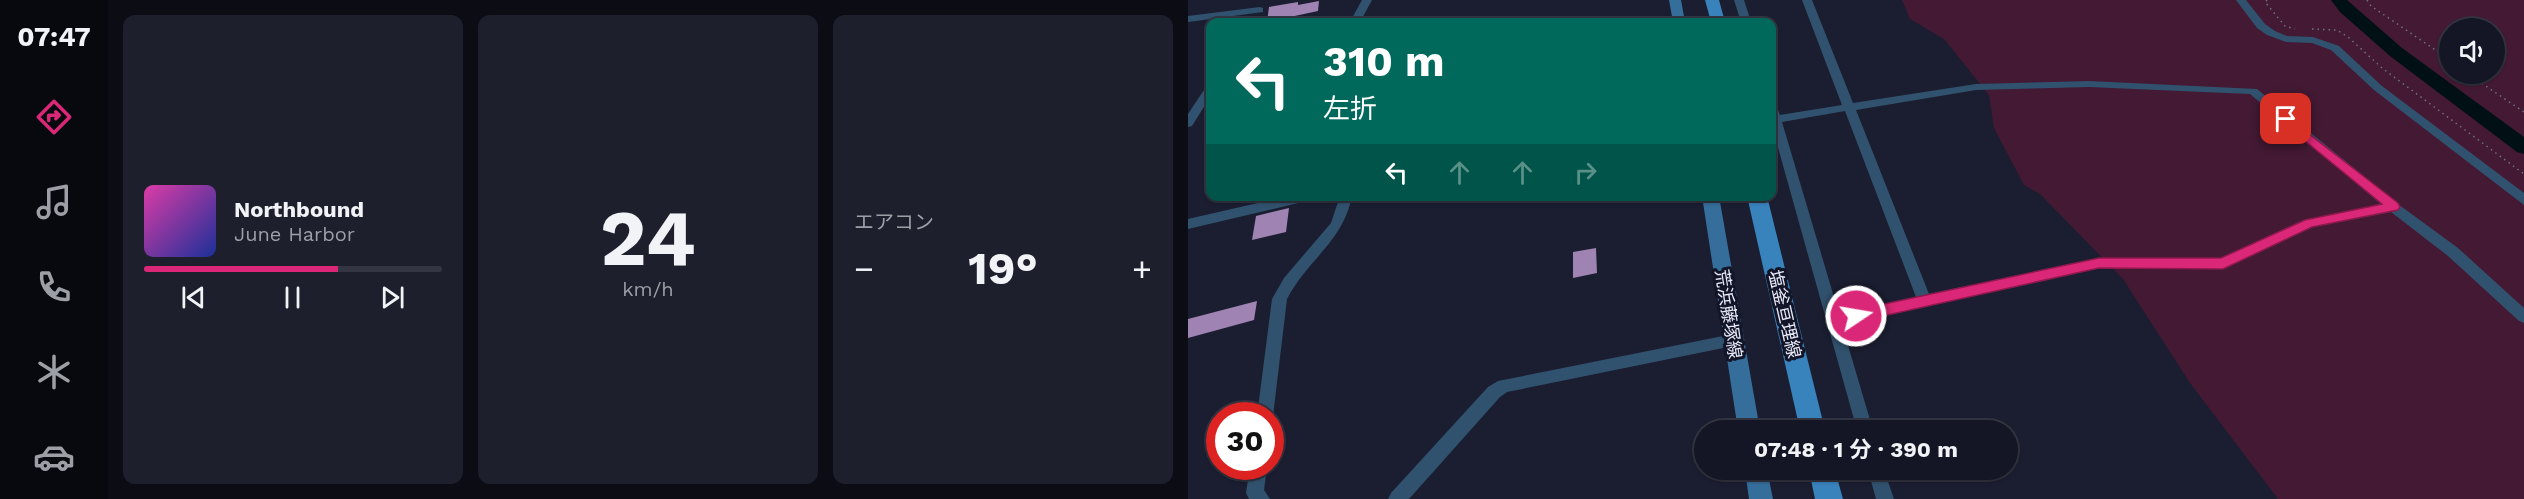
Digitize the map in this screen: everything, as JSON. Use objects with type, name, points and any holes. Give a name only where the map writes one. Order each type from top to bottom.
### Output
[{"type":"main road","points":[[1713,0],[1717,18]]},
{"type":"main road","name":"塩釜亘理線","points":[[1758,201],[1811,420]]},
{"type":"main road","points":[[1824,480],[1829,499]]},
{"type":"street","points":[[1255,18],[1266,0]]},
{"type":"street","points":[[1357,18],[1367,0]]},
{"type":"street","points":[[1675,0],[1678,18]]},
{"type":"street","points":[[1739,0],[1745,18]]},
{"type":"street","points":[[1807,0],[1926,300]]},
{"type":"street","points":[[2241,0],[2261,26],[2271,33],[2286,39],[2313,40],[2335,48],[2378,88],[2524,200]]},
{"type":"street","points":[[1188,19],[1260,10]]},
{"type":"street","points":[[1776,114],[1849,108],[1976,87],[2090,84],[2253,91],[2393,207],[2453,252],[2524,317]]},
{"type":"street","points":[[1188,123],[1206,95]]},
{"type":"street","points":[[1776,124],[1862,420]]},
{"type":"street","points":[[1188,224],[1289,201]]},
{"type":"street","points":[[1267,402],[1279,297],[1298,269],[1325,244],[1338,225],[1346,201]]},
{"type":"street","name":"荒浜藤塚線","points":[[1711,201],[1747,420]]},
{"type":"street","points":[[1833,321],[2099,263],[2223,263],[2309,223],[2393,207]]},
{"type":"street","points":[[1397,499],[1494,392],[1504,386],[1733,340]]},
{"type":"street","points":[[1257,480],[1255,494],[1262,499]]},
{"type":"street","points":[[1758,480],[1761,499]]},
{"type":"street","points":[[1879,480],[1885,499]]},
{"type":"path","points":[[2267,0],[2265,2],[2285,26],[2301,30]]},
{"type":"path","points":[[2367,0],[2371,6],[2439,52]]},
{"type":"path","points":[[2307,30],[2331,29],[2348,36],[2382,68],[2524,174]]},
{"type":"path","points":[[2483,84],[2524,112]]},
{"type":"shaded area","points":[[1902,0],[2524,0],[2524,499],[2278,499],[2190,383],[2123,279],[2040,194],[2024,185],[1994,128],[1989,95],[1944,39],[1910,19]]},
{"type":"building","points":[[1319,1],[1318,11],[1286,18],[1268,18],[1269,7],[1298,2],[1298,5]]},
{"type":"building","points":[[1289,208],[1286,232],[1252,240],[1256,216]]},
{"type":"building","points":[[1596,248],[1597,273],[1573,278],[1573,252]]},
{"type":"building","points":[[1257,301],[1254,320],[1188,338],[1188,319]]},
{"type":"waterway","points":[[2339,0],[2346,9],[2396,52],[2524,147]]},
{"type":"route","points":[[1856,316],[2099,263],[2223,263],[2309,223],[2393,207],[2286,119]]}]
